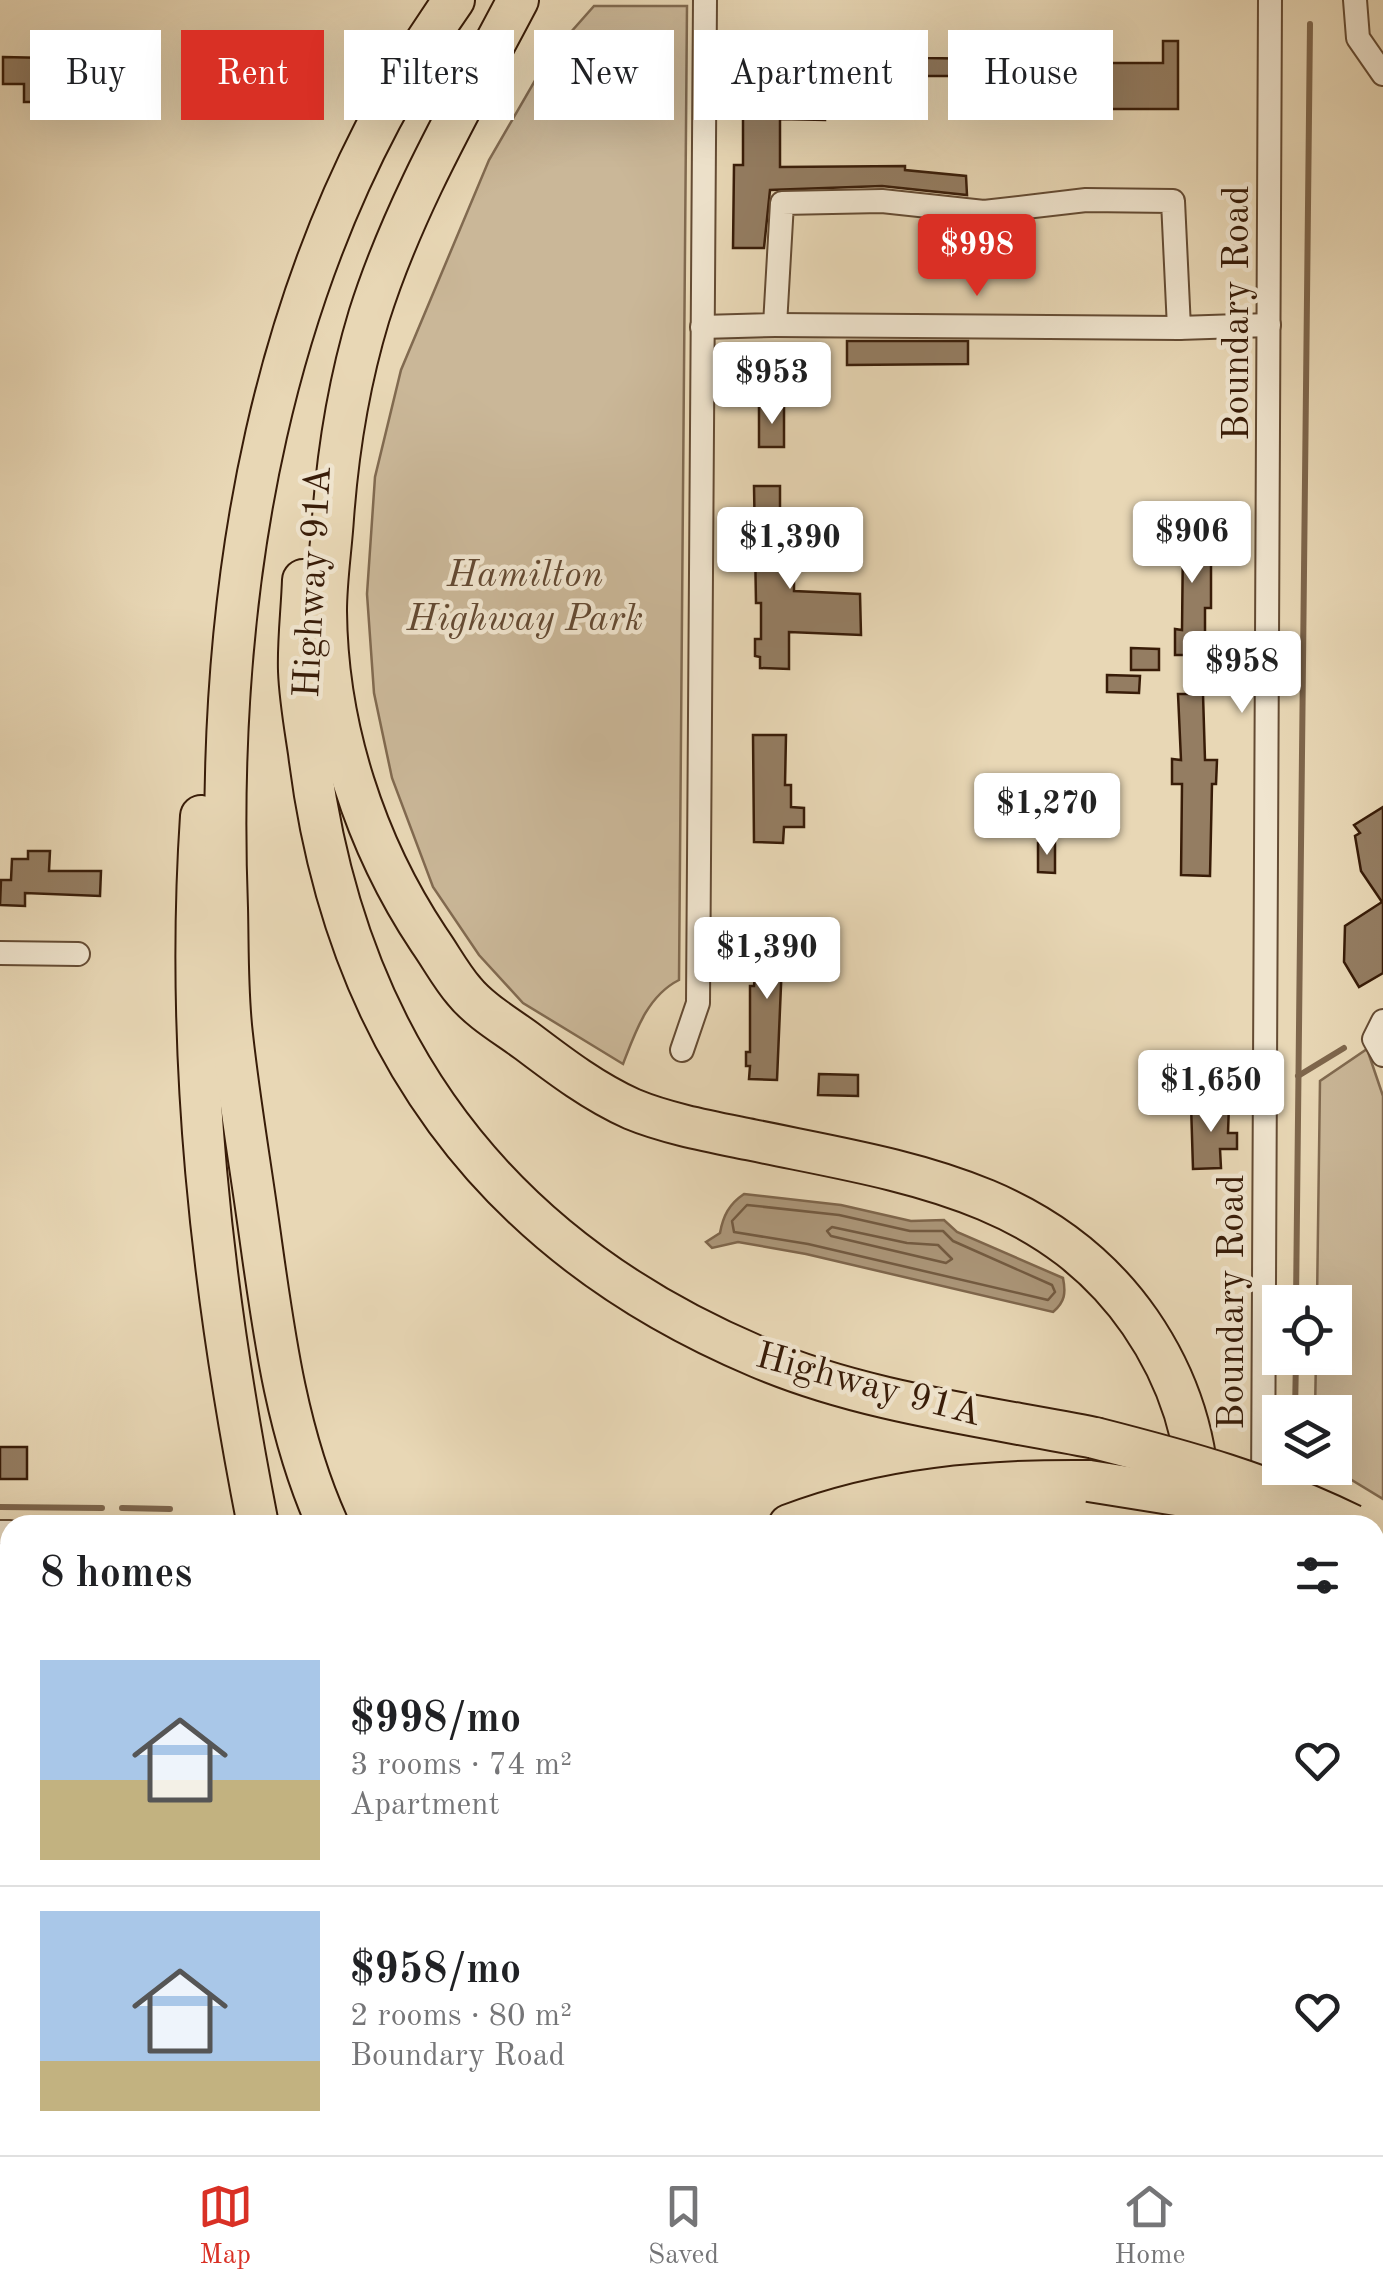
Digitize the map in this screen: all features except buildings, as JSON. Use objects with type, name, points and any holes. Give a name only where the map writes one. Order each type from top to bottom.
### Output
[{"type":"highway","name":"Highway 91A","points":[[324,1515],[279,1366],[231,1032],[223,809],[240,587],[262,450],[298,307],[330,222],[378,120],[454,0]]},
{"type":"highway","name":"Highway 91A","points":[[506,0],[414,149],[363,262],[308,482],[299,671],[317,822],[344,925],[374,998],[436,1108],[503,1188],[579,1257],[662,1312],[760,1358],[856,1389],[1095,1438],[1220,1470],[1284,1492],[1331,1515]]},
{"type":"highway","points":[[518,0],[436,154],[388,261],[351,384],[336,473],[326,611],[346,758],[368,828],[398,894],[466,994],[574,1077],[634,1110],[721,1133],[928,1177],[1030,1218],[1080,1252],[1114,1286],[1170,1374],[1194,1438],[1199,1515]]},
{"type":"highway","points":[[240,587],[216,647],[204,764],[197,868],[196,1032],[207,1208],[230,1381],[256,1515]]},
{"type":"highway","points":[[815,1515],[911,1491],[1005,1480],[1087,1496],[1153,1515]]},
{"type":"highway","points":[[977,1515],[1087,1496],[1208,1500],[1257,1515]]},
{"type":"street","points":[[682,1050],[698,1003],[705,0]]},
{"type":"street","name":"Boundary Road","points":[[1262,1515],[1270,0]]},
{"type":"street","points":[[1354,0],[1358,38],[1383,74]]},
{"type":"street","points":[[776,325],[782,203],[882,201],[984,212],[1086,200],[1172,201],[1179,328]]},
{"type":"street","points":[[702,327],[1269,325]]},
{"type":"street","points":[[0,953],[78,954]]},
{"type":"street","points":[[1383,1021],[1374,1038],[1383,1055]]},
{"type":"green space","name":"Hamilton Highway Park","points":[[594,6],[687,6],[679,980],[650,1005],[623,1064],[523,1003],[479,955],[433,887],[392,778],[374,693],[367,594],[375,477],[401,370],[489,160],[534,82],[534,120],[674,120],[674,30],[573,30]]},
{"type":"green space","points":[[1367,1049],[1383,1096],[1383,1499],[1352,1480],[1352,1395],[1315,1395],[1316,1375],[1352,1375],[1352,1285],[1317,1285],[1320,1081]]},
{"type":"water","points":[[744,1194],[841,1205],[911,1221],[944,1220],[957,1232],[1063,1278],[1064,1297],[1053,1312],[806,1254],[738,1242],[712,1248],[706,1242],[720,1233],[728,1211]]},
{"type":"waterway","points":[[1296,1285],[1310,24]]},
{"type":"waterway","points":[[1298,1076],[1344,1048]]},
{"type":"waterway","points":[[1295,1395],[1296,1375]]},
{"type":"waterway","points":[[0,1507],[102,1508]]},
{"type":"waterway","points":[[122,1508],[170,1509]]}]
